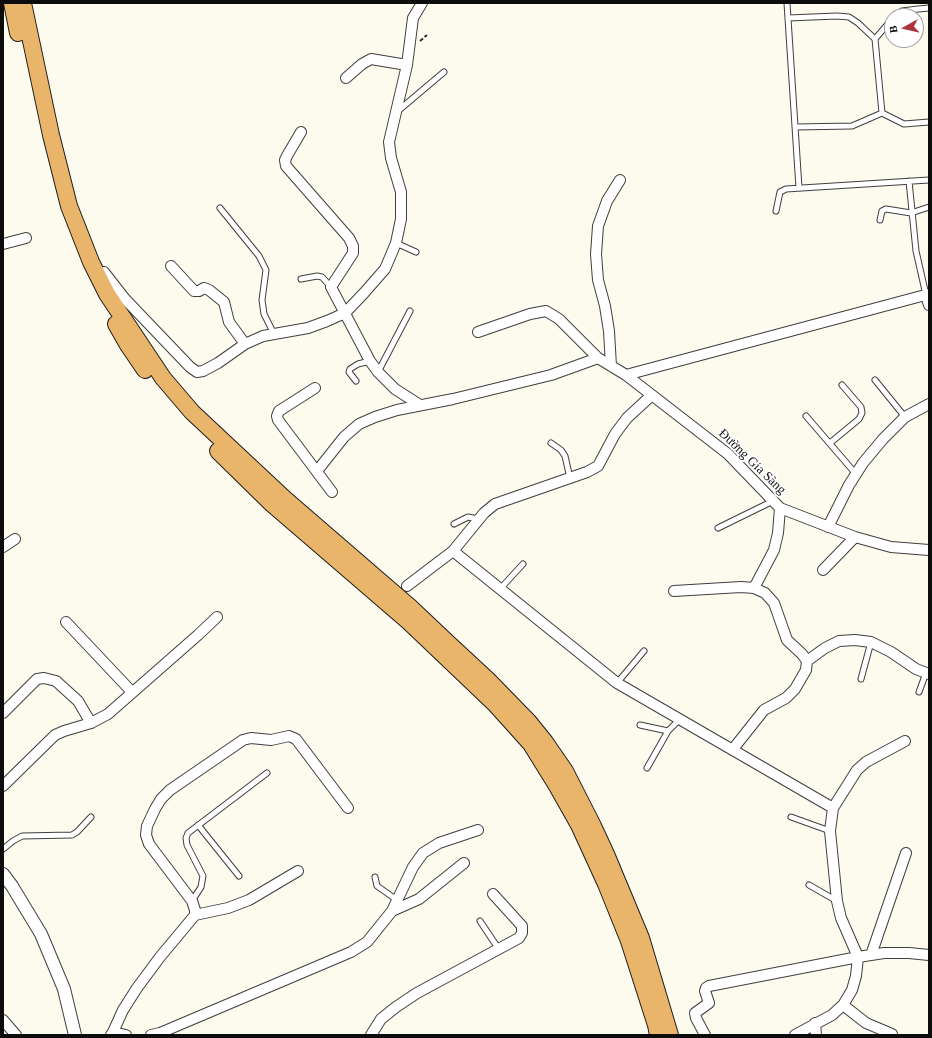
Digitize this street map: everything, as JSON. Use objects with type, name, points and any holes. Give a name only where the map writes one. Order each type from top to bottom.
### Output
[{"type":"highway","points":[[12,3],[49,170],[68,232],[83,266],[128,346],[148,374],[180,413],[234,467],[272,504],[409,622],[495,704],[531,744],[579,825],[606,884],[629,941],[658,1035]]},
{"type":"highway","points":[[23,3],[51,135],[68,206],[91,262],[107,294],[162,378],[192,412],[285,499],[448,642],[528,721],[545,742],[565,771],[606,854],[641,938],[670,1035]]},
{"type":"street","points":[[104,272],[125,299],[190,367],[197,372],[203,371],[218,363],[245,344],[263,336],[308,328],[345,313],[385,269],[396,243],[402,219],[401,192],[391,158],[389,142],[407,65],[413,18],[422,3]]},
{"type":"street","points":[[346,78],[362,64],[372,59],[407,65]]},
{"type":"street","points":[[301,132],[285,160],[286,166],[349,238],[353,246],[353,253],[331,287],[370,361],[378,372],[395,389],[420,405]]},
{"type":"street","points":[[611,366],[605,306],[598,280],[596,254],[598,226],[607,201],[620,180]]},
{"type":"street","points":[[3,244],[26,238]]},
{"type":"street","points":[[171,266],[194,291],[199,291],[204,288],[209,290],[224,302],[229,322],[245,344]]},
{"type":"street","points":[[626,375],[928,298]]},
{"type":"street","name":"Đường Gia Sàng","points":[[478,332],[530,314],[546,311],[559,319],[598,358],[626,375],[728,454],[777,504],[828,527],[855,537],[891,547],[929,550]]},
{"type":"street","points":[[317,471],[344,437],[358,424],[397,410],[453,399],[551,375],[598,358]]},
{"type":"street","points":[[315,388],[279,411],[277,416],[278,420],[332,492]]},
{"type":"street","points":[[407,586],[453,551],[484,513],[495,504],[570,478],[598,466],[615,434],[627,418],[652,395]]},
{"type":"street","points":[[828,527],[849,485],[863,463],[883,439],[905,417],[929,404]]},
{"type":"street","points":[[754,588],[774,550],[778,533],[777,504]]},
{"type":"street","points":[[823,570],[855,537]]},
{"type":"street","points":[[3,547],[15,539]]},
{"type":"street","points":[[453,551],[617,683],[833,808]]},
{"type":"street","points":[[674,591],[741,587],[754,588],[765,593],[774,603],[787,640],[802,654],[807,661],[806,670],[795,689],[786,698],[764,710],[733,749]]},
{"type":"street","points":[[3,786],[55,736],[64,731],[91,723],[108,714],[217,617]]},
{"type":"street","points":[[66,622],[132,692]]},
{"type":"street","points":[[807,661],[825,648],[839,641],[855,640],[871,642],[890,652],[916,669],[928,674]]},
{"type":"street","points":[[3,713],[37,679],[44,678],[56,681],[78,701],[91,723]]},
{"type":"street","points":[[195,915],[192,901],[149,844],[146,835],[147,826],[161,799],[170,790],[243,740],[251,738],[271,740],[289,736],[296,739],[348,808]]},
{"type":"street","points":[[795,1035],[832,1014],[843,1005],[852,990],[856,976],[858,957],[841,918],[837,901],[830,831],[833,808],[857,770],[866,762],[904,741]]},
{"type":"street","points":[[151,1035],[160,1033],[351,952],[367,942],[392,911],[413,867],[423,853],[439,843],[478,830]]},
{"type":"street","points":[[872,955],[906,853]]},
{"type":"street","points":[[392,911],[419,899],[464,863]]},
{"type":"street","points":[[126,1035],[112,1034],[123,1010],[160,957],[195,915],[228,908],[249,900],[298,871]]},
{"type":"street","points":[[3,874],[41,934],[64,989],[75,1035]]},
{"type":"street","points":[[371,1035],[381,1019],[418,992],[518,938],[522,933],[522,926],[493,894]]},
{"type":"street","points":[[704,1035],[695,1013],[709,1003],[706,988],[884,953],[909,952],[929,955]]},
{"type":"street","points":[[843,1005],[866,1023],[892,1034]]},
{"type":"street","points":[[3,1020],[16,1035]]},
{"type":"street","points":[[815,1023],[816,1035]]},
{"type":"lane","points":[[787,3],[799,188]]},
{"type":"lane","points":[[788,18],[849,17],[875,38],[882,113]]},
{"type":"lane","points":[[875,38],[884,28]]},
{"type":"lane","points":[[396,112],[444,72]]},
{"type":"lane","points":[[795,127],[852,126],[882,113],[904,124],[929,122]]},
{"type":"lane","points":[[776,211],[780,192],[786,189],[929,180]]},
{"type":"lane","points":[[909,181],[916,252],[928,298]]},
{"type":"lane","points":[[880,220],[882,211],[886,209],[911,213],[929,207]]},
{"type":"lane","points":[[220,208],[259,256],[266,270],[262,300],[264,314],[274,334]]},
{"type":"lane","points":[[396,243],[416,252]]},
{"type":"lane","points":[[301,279],[317,276],[322,277],[331,287]]},
{"type":"lane","points":[[378,372],[410,311]]},
{"type":"lane","points":[[356,381],[349,372],[350,369],[358,364],[370,361]]},
{"type":"lane","points":[[876,380],[905,417]]},
{"type":"lane","points":[[830,443],[860,419],[862,413],[860,407],[842,386]]},
{"type":"lane","points":[[806,416],[856,474]]},
{"type":"lane","points":[[551,443],[561,450],[565,456],[570,478]]},
{"type":"lane","points":[[718,528],[777,504]]},
{"type":"lane","points":[[454,524],[468,517],[479,519]]},
{"type":"lane","points":[[500,589],[523,564]]},
{"type":"lane","points":[[861,679],[871,642]]},
{"type":"lane","points":[[617,683],[644,651]]},
{"type":"lane","points":[[919,692],[928,674]]},
{"type":"lane","points":[[647,768],[668,731],[680,719]]},
{"type":"lane","points":[[640,725],[668,731]]},
{"type":"lane","points":[[192,901],[201,887],[203,876],[187,845],[186,838],[188,833],[267,773]]},
{"type":"lane","points":[[3,849],[12,841],[22,836],[72,835],[91,817]]},
{"type":"lane","points":[[791,817],[830,831]]},
{"type":"lane","points":[[198,825],[239,876]]},
{"type":"lane","points":[[375,877],[377,886],[397,900]]},
{"type":"lane","points":[[809,885],[837,901]]},
{"type":"lane","points":[[480,921],[498,948]]}]
